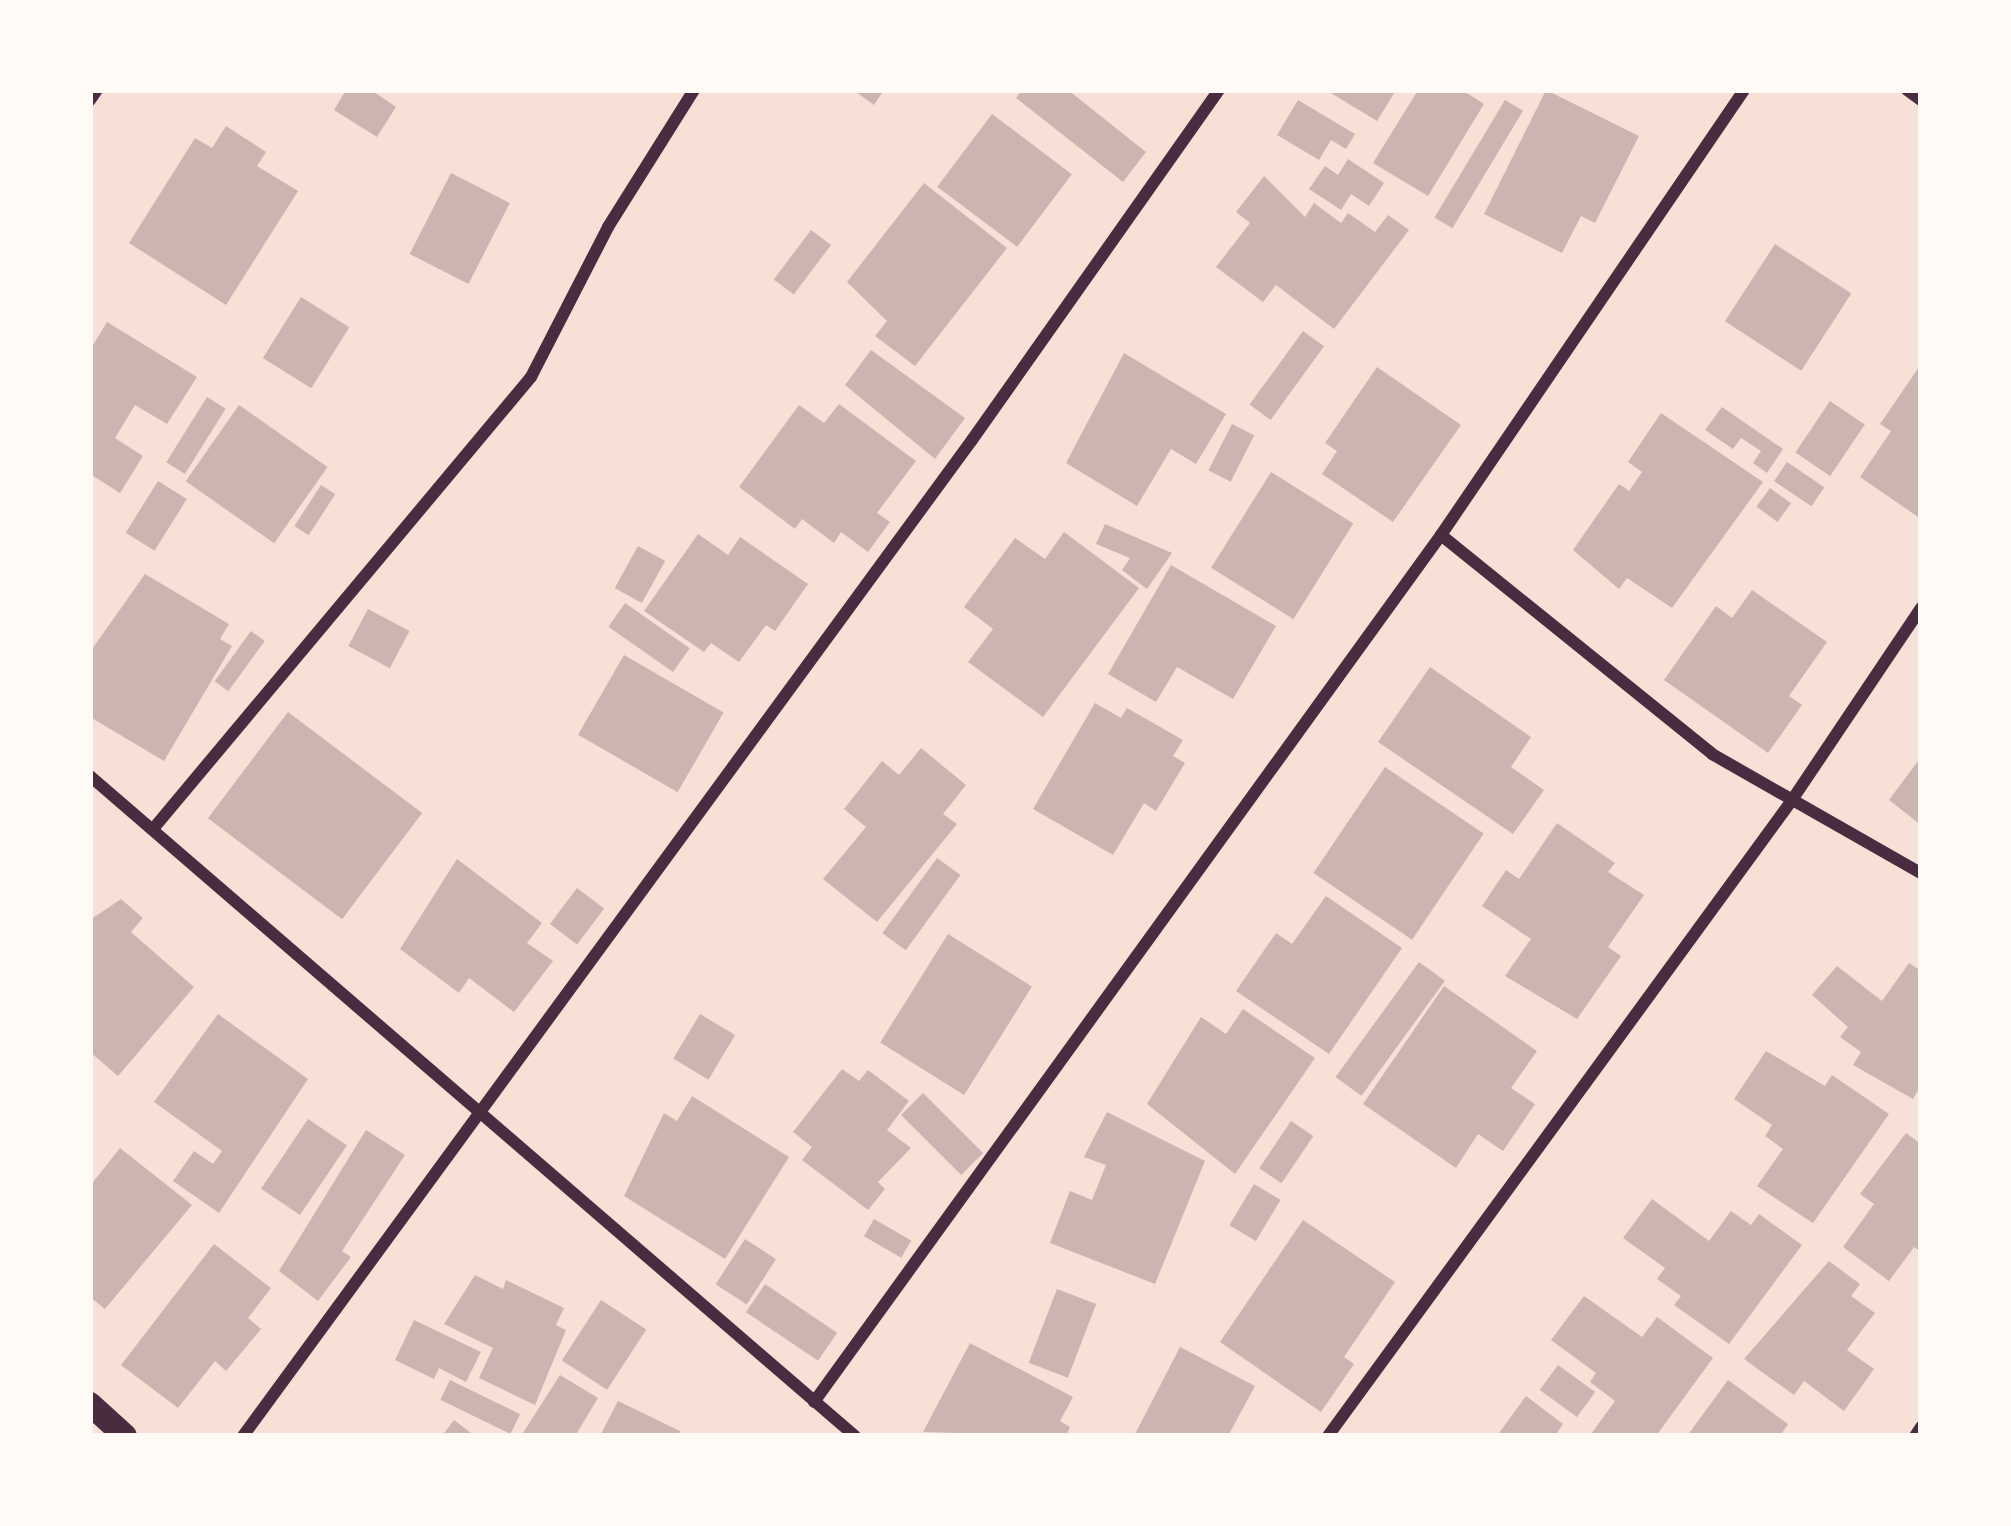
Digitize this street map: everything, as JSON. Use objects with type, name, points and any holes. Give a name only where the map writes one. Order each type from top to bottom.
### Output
[{"type":"main road","points":[[90,1404],[125,1436]]},
{"type":"street","points":[[90,100],[97,90]]},
{"type":"street","points":[[153,829],[531,377],[608,227],[694,90]]},
{"type":"street","points":[[243,1436],[1219,90]]},
{"type":"street","points":[[814,1402],[1441,535],[1744,90]]},
{"type":"street","points":[[1907,90],[1921,100]]},
{"type":"street","points":[[1441,535],[1618,683],[1790,802],[1921,873]]},
{"type":"street","points":[[1328,1436],[1790,802],[1921,608]]},
{"type":"street","points":[[90,776],[855,1436]]},
{"type":"street","points":[[1915,1436],[1921,1427]]},
{"type":"building","points":[[346,90],[371,90],[396,107],[377,137],[334,110]]},
{"type":"building","points":[[853,90],[884,90],[874,105]]},
{"type":"building","points":[[1022,90],[1068,90],[1146,152],[1123,182],[1016,98]]},
{"type":"building","points":[[1326,90],[1396,90],[1377,121]]},
{"type":"building","points":[[1418,90],[1462,90],[1484,104],[1428,196],[1373,163]]},
{"type":"building","points":[[1546,90],[1639,136],[1595,223],[1581,216],[1562,253],[1484,214]]},
{"type":"building","points":[[1298,100],[1355,134],[1346,149],[1331,140],[1319,160],[1277,135]]},
{"type":"building","points":[[1505,100],[1523,111],[1452,228],[1434,217]]},
{"type":"building","points":[[992,114],[1072,174],[1017,247],[937,187]]},
{"type":"building","points":[[226,126],[266,152],[257,166],[298,191],[226,305],[129,243],[195,138],[212,148]]},
{"type":"building","points":[[1348,159],[1384,183],[1369,206],[1351,194],[1341,210],[1309,189],[1325,166],[1338,175]]},
{"type":"building","points":[[451,173],[510,203],[468,284],[410,254]]},
{"type":"building","points":[[1264,176],[1305,217],[1314,203],[1341,223],[1348,213],[1375,232],[1388,215],[1409,230],[1334,329],[1276,285],[1263,302],[1216,267],[1250,223],[1236,212]]},
{"type":"building","points":[[924,183],[1007,248],[915,366],[875,336],[887,321],[847,282]]},
{"type":"building","points":[[811,230],[831,245],[794,295],[774,280]]},
{"type":"building","points":[[1775,244],[1851,294],[1801,371],[1725,321]]},
{"type":"building","points":[[301,297],[349,327],[311,388],[263,358]]},
{"type":"building","points":[[107,322],[197,377],[167,424],[135,405],[115,438],[143,456],[120,493],[90,474],[90,350]]},
{"type":"building","points":[[1303,331],[1324,346],[1271,420],[1250,405]]},
{"type":"building","points":[[871,350],[965,418],[935,459],[845,385]]},
{"type":"building","points":[[1124,353],[1226,414],[1196,464],[1171,449],[1137,506],[1066,463]]},
{"type":"building","points":[[1921,364],[1921,519],[1860,477],[1891,431],[1880,424]]},
{"type":"building","points":[[1377,367],[1461,425],[1393,522],[1322,474],[1337,451],[1325,443]]},
{"type":"building","points":[[207,397],[226,409],[185,474],[166,462]]},
{"type":"building","points":[[1830,401],[1865,424],[1830,476],[1795,452]]},
{"type":"building","points":[[839,404],[916,461],[877,513],[890,522],[868,552],[841,532],[834,543],[802,519],[795,529],[739,487],[799,405],[824,423]]},
{"type":"building","points":[[239,405],[327,467],[274,543],[186,481]]},
{"type":"building","points":[[1722,407],[1783,449],[1767,473],[1753,463],[1761,451],[1741,438],[1733,449],[1705,430]]},
{"type":"building","points":[[1661,413],[1763,482],[1672,608],[1627,578],[1619,589],[1573,550],[1619,484],[1629,491],[1642,472],[1628,462]]},
{"type":"building","points":[[1232,424],[1254,435],[1231,482],[1208,470]]},
{"type":"building","points":[[1787,462],[1824,487],[1811,506],[1774,481]]},
{"type":"building","points":[[1271,472],[1353,523],[1293,619],[1211,568]]},
{"type":"building","points":[[158,481],[187,499],[155,551],[126,533]]},
{"type":"building","points":[[321,485],[335,494],[309,535],[294,526]]},
{"type":"building","points":[[1770,488],[1791,503],[1778,522],[1756,507]]},
{"type":"building","points":[[1105,524],[1172,553],[1147,589],[1122,570],[1130,558],[1096,544]]},
{"type":"building","points":[[1064,532],[1139,588],[1043,717],[968,662],[993,629],[964,607],[1015,538],[1045,559]]},
{"type":"building","points":[[698,534],[728,555],[740,537],[808,584],[775,631],[766,625],[739,662],[711,643],[704,652],[644,611]]},
{"type":"building","points":[[638,546],[665,561],[642,603],[615,588]]},
{"type":"building","points":[[1171,565],[1276,626],[1233,699],[1177,667],[1156,702],[1108,674]]},
{"type":"building","points":[[145,574],[229,624],[220,639],[232,646],[164,761],[90,717],[90,652]]},
{"type":"building","points":[[1752,590],[1827,642],[1789,696],[1802,705],[1768,753],[1664,680],[1716,606],[1732,618]]},
{"type":"building","points":[[625,603],[690,648],[673,672],[608,627]]},
{"type":"building","points":[[368,609],[409,631],[390,668],[348,646]]},
{"type":"building","points":[[251,631],[265,641],[228,691],[215,681]]},
{"type":"building","points":[[624,655],[724,712],[678,792],[578,735]]},
{"type":"building","points":[[1430,667],[1531,737],[1511,767],[1544,790],[1513,834],[1378,742]]},
{"type":"building","points":[[1095,703],[1121,718],[1127,708],[1183,740],[1173,756],[1185,763],[1156,811],[1144,803],[1113,855],[1033,809]]},
{"type":"building","points":[[288,712],[422,813],[342,919],[208,818]]},
{"type":"building","points":[[921,748],[966,785],[943,814],[957,824],[877,922],[823,879],[866,827],[844,809],[882,761],[899,775]]},
{"type":"building","points":[[1921,757],[1921,825],[1889,800]]},
{"type":"building","points":[[1385,767],[1484,834],[1412,940],[1313,873]]},
{"type":"building","points":[[1557,823],[1615,863],[1608,872],[1644,895],[1608,947],[1621,956],[1577,1019],[1505,976],[1531,939],[1482,906],[1506,870],[1519,879]]},
{"type":"building","points":[[937,858],[960,875],[906,950],[882,933]]},
{"type":"building","points":[[457,859],[542,923],[527,943],[553,961],[514,1012],[469,978],[459,993],[400,949]]},
{"type":"building","points":[[577,888],[604,908],[577,944],[550,924]]},
{"type":"building","points":[[1326,896],[1402,948],[1329,1054],[1236,991],[1276,933],[1292,944]]},
{"type":"building","points":[[121,899],[143,918],[131,932],[194,987],[118,1076],[90,1052],[90,920]]},
{"type":"building","points":[[948,934],[1032,986],[964,1095],[880,1043]]},
{"type":"building","points":[[1419,962],[1445,981],[1361,1096],[1336,1077]]},
{"type":"building","points":[[1909,963],[1921,971],[1921,1085],[1913,1099],[1853,1065],[1861,1052],[1840,1037],[1848,1027],[1812,995],[1837,966],[1882,1001]]},
{"type":"building","points":[[1444,986],[1537,1051],[1511,1088],[1535,1104],[1503,1151],[1478,1134],[1456,1168],[1363,1104]]},
{"type":"building","points":[[1243,1009],[1315,1058],[1235,1174],[1147,1104],[1201,1017],[1226,1034]]},
{"type":"building","points":[[218,1014],[308,1079],[219,1213],[173,1181],[194,1151],[213,1164],[222,1151],[154,1102]]},
{"type":"building","points":[[700,1014],[735,1035],[708,1080],[673,1059]]},
{"type":"building","points":[[1766,1051],[1825,1086],[1832,1075],[1889,1114],[1813,1223],[1757,1186],[1783,1149],[1765,1136],[1772,1125],[1734,1099]]},
{"type":"building","points":[[842,1069],[859,1081],[868,1070],[909,1101],[887,1130],[911,1148],[878,1182],[885,1189],[868,1210],[802,1160],[812,1147],[793,1132]]},
{"type":"building","points":[[923,1093],[983,1153],[961,1175],[901,1115]]},
{"type":"building","points":[[692,1096],[789,1157],[725,1259],[624,1196],[664,1113],[677,1121]]},
{"type":"building","points":[[1107,1112],[1205,1161],[1155,1284],[1050,1243],[1070,1191],[1092,1200],[1106,1165],[1084,1157]]},
{"type":"building","points":[[308,1119],[347,1145],[300,1215],[261,1189]]},
{"type":"building","points":[[1291,1121],[1313,1136],[1282,1183],[1259,1168]]},
{"type":"building","points":[[366,1130],[405,1155],[342,1251],[351,1257],[318,1301],[279,1271]]},
{"type":"building","points":[[1906,1133],[1921,1144],[1921,1252],[1914,1247],[1889,1281],[1843,1247],[1874,1204],[1860,1194]]},
{"type":"building","points":[[120,1148],[192,1205],[105,1309],[90,1297],[90,1186]]},
{"type":"building","points":[[1254,1184],[1281,1200],[1256,1241],[1229,1225]]},
{"type":"building","points":[[1652,1199],[1709,1241],[1731,1211],[1751,1225],[1759,1214],[1802,1245],[1729,1344],[1674,1305],[1681,1296],[1657,1279],[1665,1268],[1623,1238]]},
{"type":"building","points":[[874,1219],[911,1240],[901,1258],[864,1236]]},
{"type":"building","points":[[1303,1220],[1395,1282],[1344,1357],[1354,1364],[1321,1412],[1220,1342]]},
{"type":"building","points":[[745,1239],[776,1259],[747,1304],[716,1284]]},
{"type":"building","points":[[214,1244],[271,1288],[248,1318],[261,1329],[226,1371],[215,1361],[178,1408],[121,1365]]},
{"type":"building","points":[[1829,1261],[1860,1284],[1851,1296],[1875,1313],[1847,1350],[1874,1369],[1844,1411],[1804,1381],[1794,1395],[1744,1359]]},
{"type":"building","points":[[475,1275],[503,1289],[506,1280],[564,1308],[556,1325],[566,1330],[535,1405],[479,1378],[493,1348],[444,1324]]},
{"type":"building","points":[[765,1284],[837,1333],[818,1361],[746,1312]]},
{"type":"building","points":[[1057,1289],[1096,1304],[1068,1378],[1029,1363]]},
{"type":"building","points":[[1584,1296],[1642,1337],[1657,1317],[1713,1358],[1656,1436],[1591,1434],[1615,1401],[1590,1382],[1596,1373],[1551,1340]]},
{"type":"building","points":[[601,1300],[646,1329],[607,1390],[562,1360]]},
{"type":"building","points":[[414,1320],[481,1352],[466,1382],[439,1368],[434,1379],[395,1360]]},
{"type":"building","points":[[970,1343],[1073,1397],[1060,1421],[1070,1427],[1066,1436],[923,1432]]},
{"type":"building","points":[[1180,1347],[1255,1386],[1228,1436],[1134,1436]]},
{"type":"building","points":[[1558,1365],[1595,1392],[1577,1417],[1540,1390]]},
{"type":"building","points":[[560,1375],[598,1398],[575,1436],[521,1436]]},
{"type":"building","points":[[450,1380],[520,1414],[510,1434],[440,1400]]},
{"type":"building","points":[[1728,1380],[1788,1424],[1780,1436],[1687,1436]]},
{"type":"building","points":[[1526,1396],[1563,1424],[1555,1436],[1499,1433]]},
{"type":"building","points":[[618,1401],[680,1431],[678,1436],[600,1436]]},
{"type":"building","points":[[454,1420],[475,1436],[442,1436]]}]
